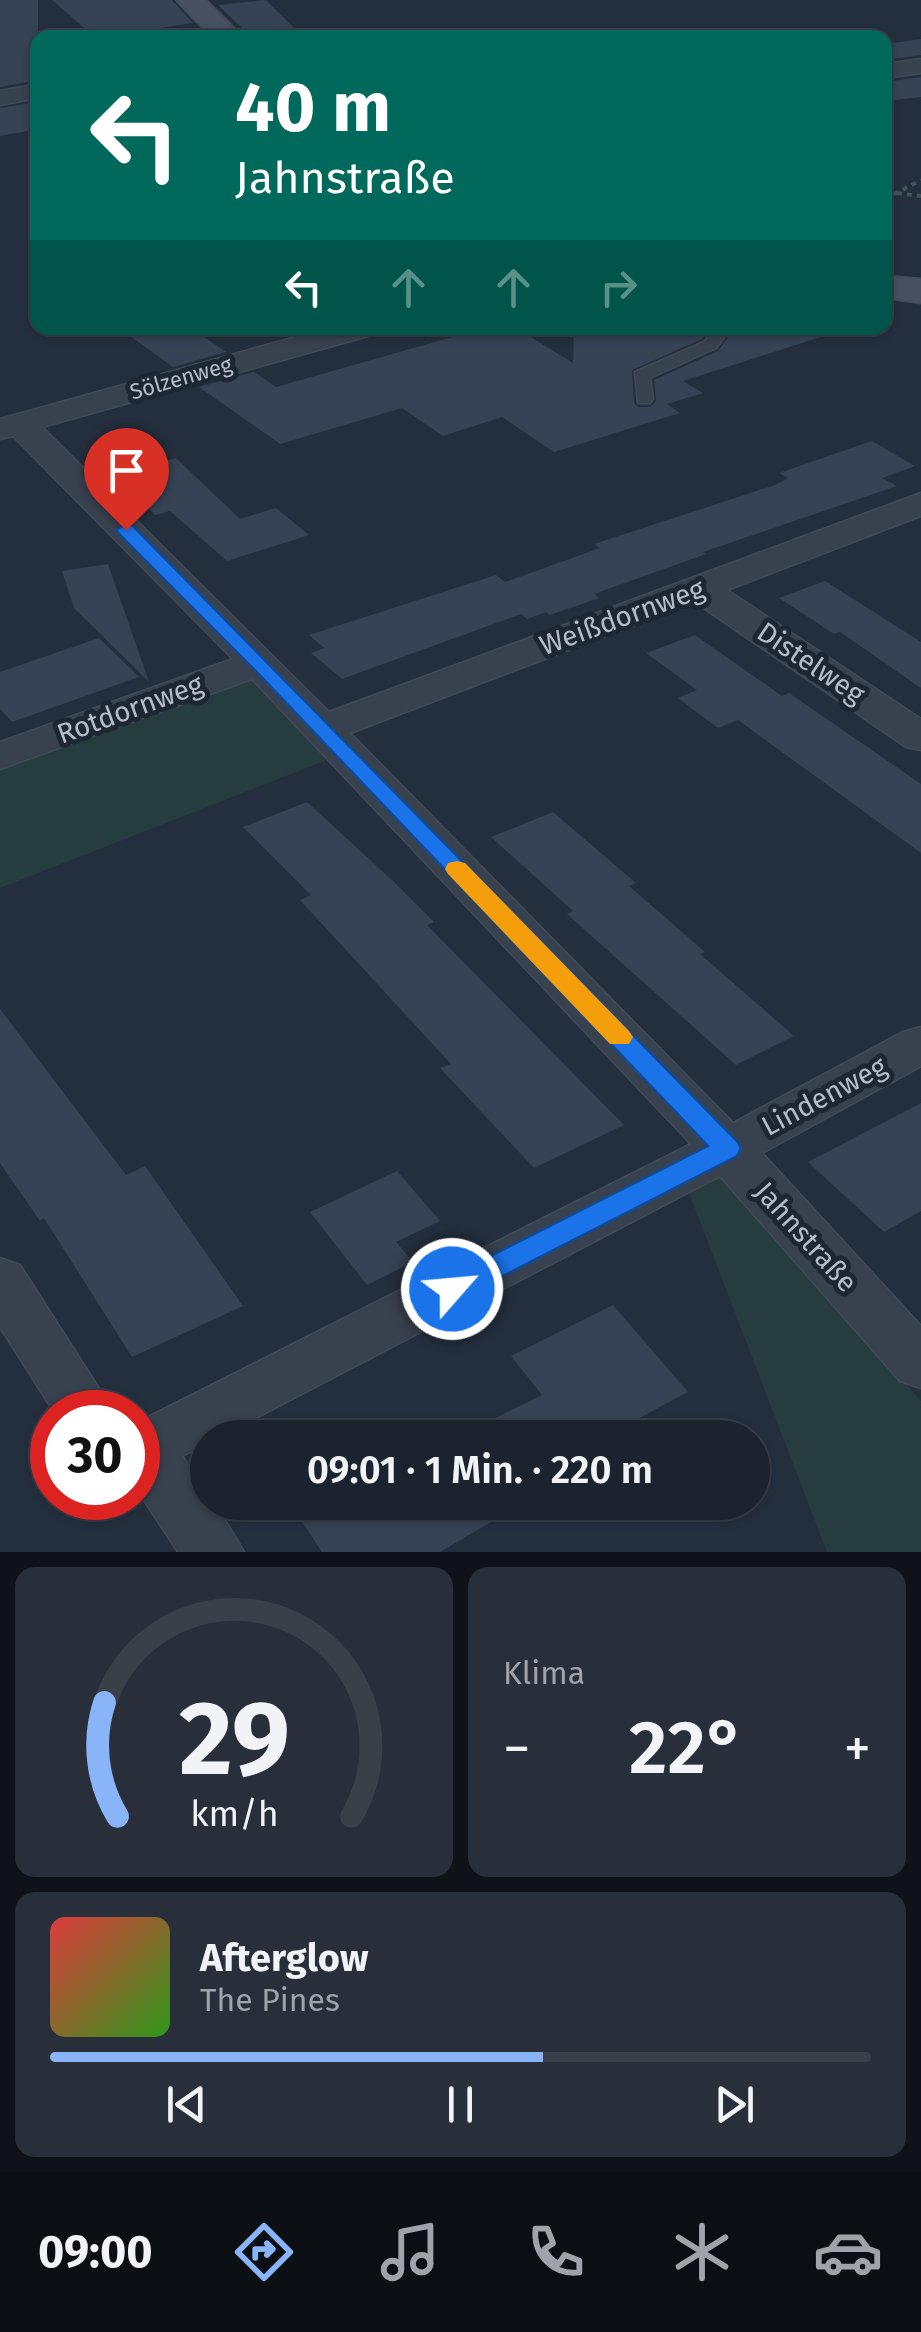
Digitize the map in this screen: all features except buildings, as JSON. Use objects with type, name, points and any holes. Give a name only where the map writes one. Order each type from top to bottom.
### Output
[{"type":"street","points":[[190,0],[221,30]]},
{"type":"street","points":[[892,69],[921,66]]},
{"type":"street","points":[[0,98],[30,92]]},
{"type":"street","name":"Sölzenweg","points":[[9,426],[336,335]]},
{"type":"street","name":"Jahnstraße","points":[[9,426],[260,663],[727,1148],[921,1365]]},
{"type":"street","name":"Weißdornweg","points":[[322,728],[921,504]]},
{"type":"street","name":"Distelweg","points":[[700,588],[921,738]]},
{"type":"street","name":"Rotdornweg","points":[[0,756],[260,663]]},
{"type":"street","name":"Lindenweg","points":[[160,1436],[727,1148],[921,1044]]},
{"type":"street","points":[[0,1280],[71,1390]]},
{"type":"street","points":[[160,1475],[213,1552]]},
{"type":"lane","points":[[644,399],[641,376],[710,344],[717,335]]},
{"type":"path","points":[[892,194],[921,180]]},
{"type":"path","points":[[896,192],[921,196]]},
{"type":"green space","points":[[254,675],[337,756],[0,888],[0,767]]},
{"type":"green space","points":[[725,1173],[921,1401],[921,1552],[827,1552],[689,1193]]},
{"type":"slow traffic","points":[[457,869],[620,1037]]},
{"type":"route","points":[[126,530],[260,663],[727,1148],[452,1289]]}]
